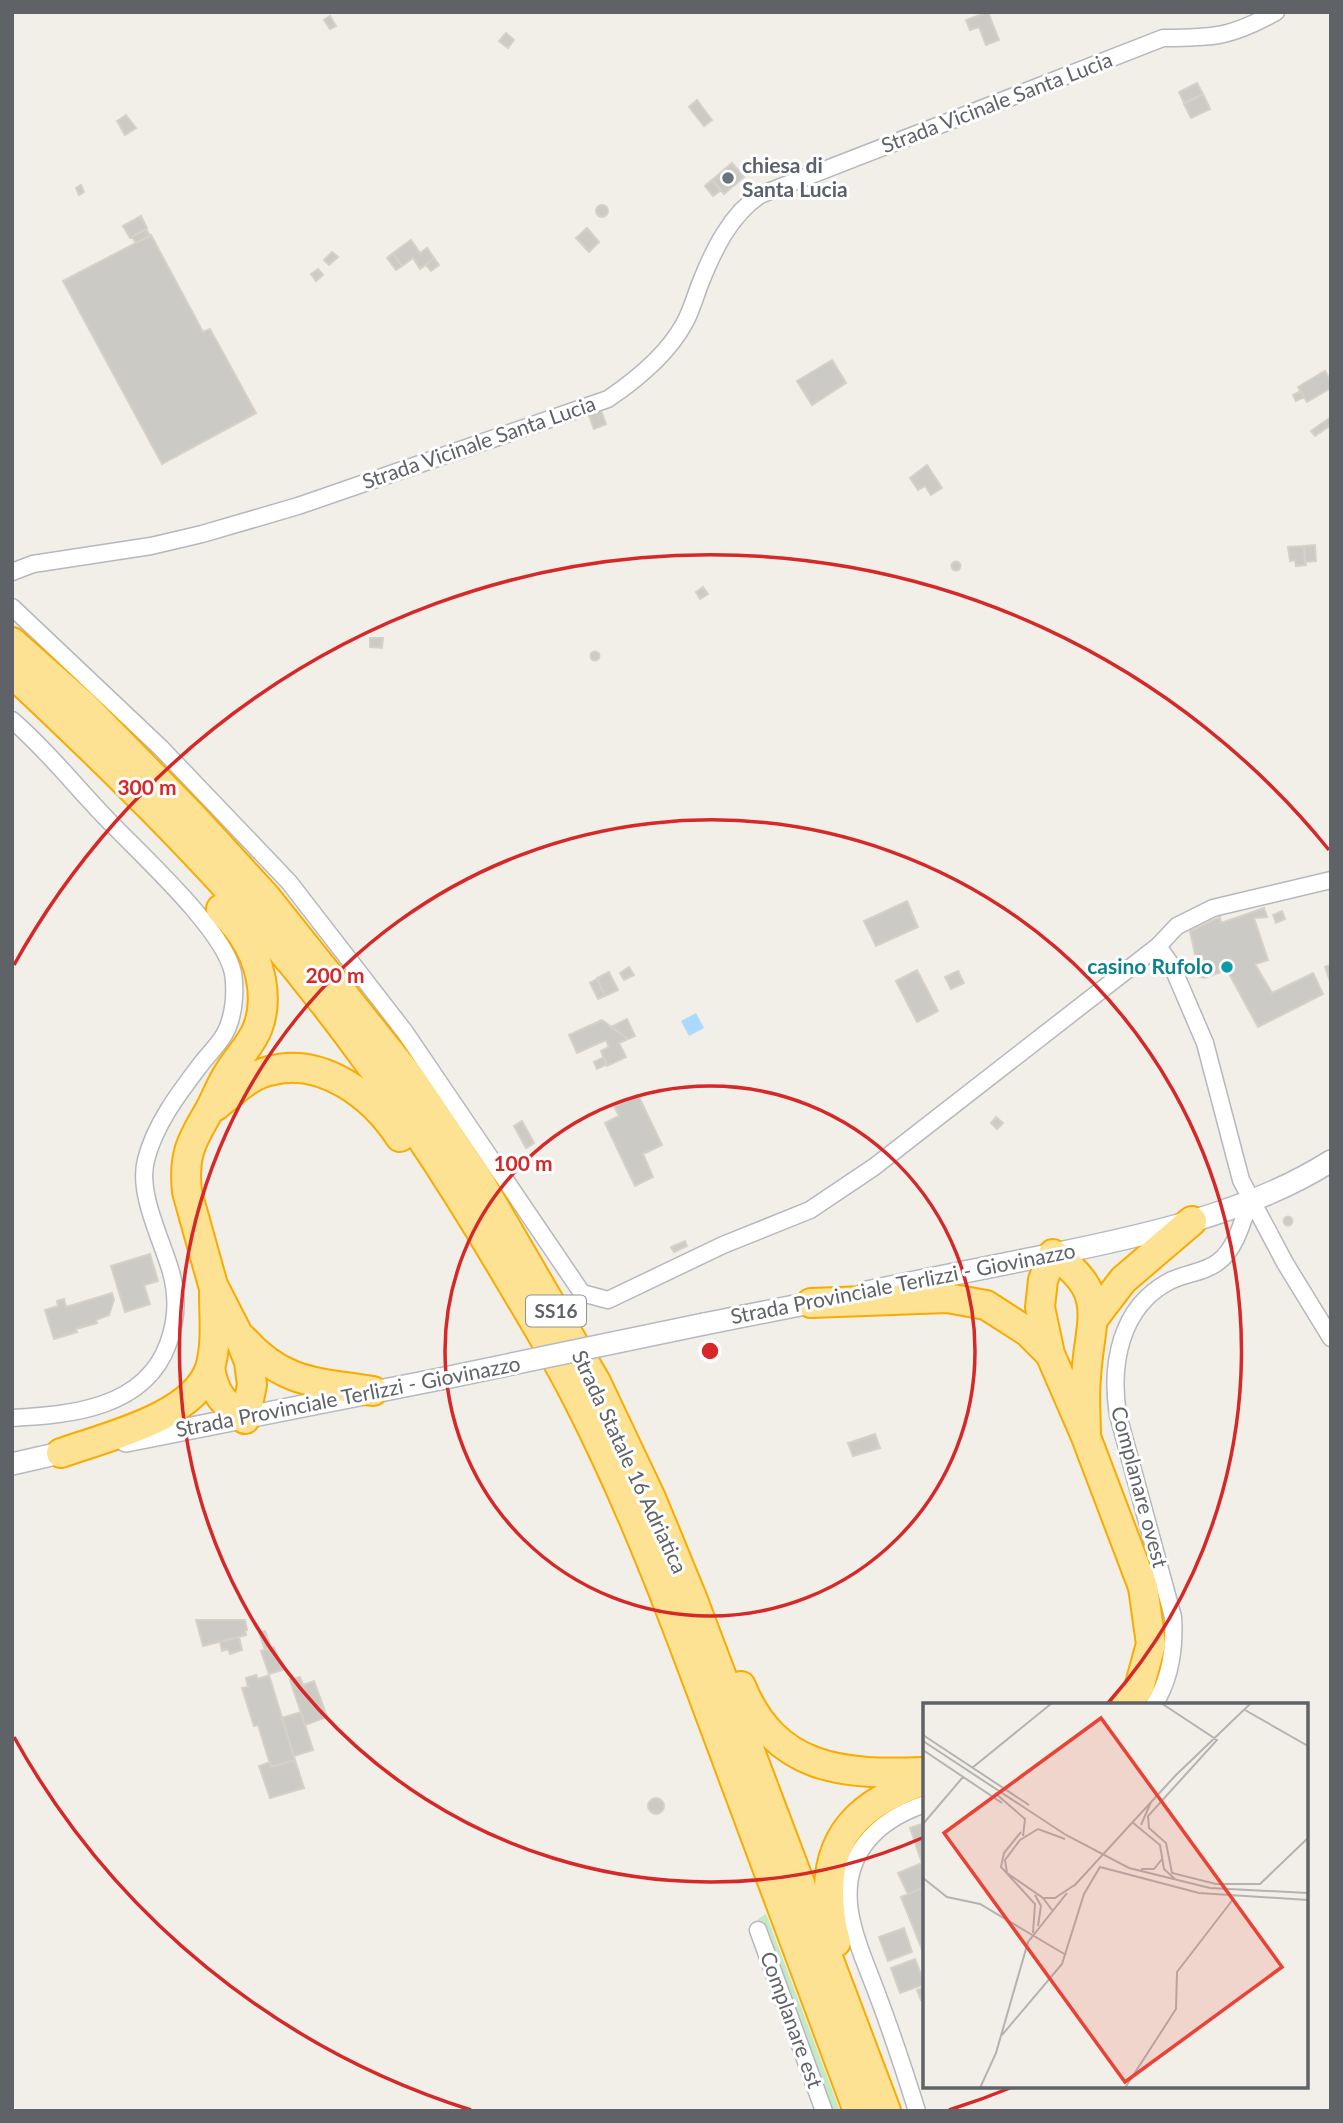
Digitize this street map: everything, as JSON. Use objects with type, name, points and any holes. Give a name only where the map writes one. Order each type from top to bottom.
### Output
[{"type":"highway","name":"Strada Statale 16 Adriatica","points":[[12,642],[84,706],[191,815],[266,897],[411,1079],[478,1179],[596,1382],[651,1498],[691,1595],[888,2111]]},
{"type":"highway","name":"Strada Statale 16 Adriatica","points":[[12,673],[116,771],[225,885],[293,966],[369,1062],[448,1175],[533,1318],[578,1399],[673,1613],[858,2111]]},
{"type":"highway","points":[[116,771],[154,831],[243,935],[258,969],[264,999],[258,1027],[250,1043],[228,1073],[190,1145],[186,1178],[187,1192],[213,1285],[249,1362],[252,1385],[245,1419],[224,1403],[214,1388],[210,1368]]},
{"type":"highway","points":[[208,1112],[249,1079],[268,1071],[289,1067],[314,1070],[338,1079],[367,1098],[390,1122],[452,1217],[533,1318]]},
{"type":"highway","points":[[1094,1318],[1123,1280],[1192,1221]]},
{"type":"highway","points":[[1086,1437],[1086,1378],[1094,1318],[1093,1299],[1073,1268],[1054,1254],[1043,1280],[1040,1307],[1050,1354],[1086,1437],[1143,1587],[1151,1644],[1139,1688],[1128,1703]]},
{"type":"highway","points":[[61,1453],[166,1415],[199,1389],[210,1368],[215,1334],[213,1285]]},
{"type":"highway","points":[[811,1303],[947,1298],[986,1305],[1028,1332],[1050,1354]]},
{"type":"highway","points":[[238,1334],[258,1356],[277,1370],[308,1380],[373,1391]]},
{"type":"highway","points":[[691,1595],[723,1639],[754,1712],[781,1744],[805,1760],[841,1770],[884,1774],[923,1772]]},
{"type":"highway","points":[[888,2111],[879,2056],[834,1937],[828,1912],[829,1871],[837,1846],[853,1821],[894,1790],[923,1781]]},
{"type":"main road","name":"Strada Provinciale Terlizzi - Giovinazzo","points":[[12,1464],[1113,1243],[1192,1221],[1250,1200],[1314,1172],[1331,1161]]},
{"type":"street","name":"Strada Vicinale Santa Lucia","points":[[12,572],[33,564],[151,546],[214,531],[298,506],[608,400],[640,375],[665,350],[684,324],[719,243],[745,205],[760,195],[1163,38],[1207,38],[1229,34],[1276,12]]},
{"type":"street","points":[[12,607],[161,748],[289,882],[405,1032],[582,1293],[608,1300],[723,1245],[810,1210],[874,1167],[1158,946],[1177,926],[1213,908],[1331,880]]},
{"type":"street","points":[[12,720],[29,734],[179,893],[225,951],[233,974],[234,995],[232,1015],[224,1035],[164,1115],[145,1162],[151,1216],[171,1273],[176,1304],[177,1315],[163,1359],[139,1388],[113,1399],[87,1409],[62,1414],[12,1418]]},
{"type":"street","points":[[1158,946],[1172,966],[1205,1043],[1241,1180],[1331,1338]]},
{"type":"street","name":"Complanare ovest","points":[[1155,1703],[1169,1671],[1173,1647],[1173,1617],[1118,1415],[1115,1386],[1118,1355],[1131,1318],[1150,1294],[1176,1278],[1215,1265],[1227,1254],[1250,1200]]},
{"type":"street","points":[[917,2111],[855,1932],[849,1896],[853,1868],[866,1841],[888,1821],[923,1805]]},
{"type":"street","name":"Complanare est","points":[[758,1930],[824,2111]]},
{"type":"green space","points":[[766,1914],[840,2111],[829,2111],[758,1919]]},
{"type":"water","points":[[696,1013],[704,1028],[689,1036],[681,1021]]},
{"type":"building","points":[[988,12],[999,40],[986,45],[979,27],[970,30],[966,20]]},
{"type":"building","points":[[330,16],[336,26],[330,29],[324,20]]},
{"type":"building","points":[[506,33],[514,40],[508,48],[499,41]]},
{"type":"building","points":[[1197,83],[1203,94],[1184,103],[1179,92]]},
{"type":"building","points":[[1203,94],[1210,109],[1191,118],[1184,104]]},
{"type":"building","points":[[697,100],[712,120],[704,126],[689,107]]},
{"type":"building","points":[[126,115],[136,128],[125,135],[117,121]]},
{"type":"building","name":"chiesa di Santa Lucia","points":[[732,163],[744,177],[724,194],[712,180]]},
{"type":"building","points":[[712,180],[721,190],[713,196],[705,186]]},
{"type":"building","points":[[81,185],[84,192],[79,195],[76,188]]},
{"type":"building","points":[[602,205],[608,211],[602,217],[596,211]]},
{"type":"building","points":[[141,216],[147,228],[130,238],[123,226]]},
{"type":"building","points":[[587,228],[599,242],[589,252],[576,238]]},
{"type":"building","points":[[146,229],[150,236],[136,243],[132,237]]},
{"type":"building","points":[[151,235],[203,332],[210,329],[256,413],[162,464],[63,281]]},
{"type":"building","points":[[411,240],[420,253],[427,248],[434,258],[420,269],[413,258],[402,266],[393,253]]},
{"type":"building","points":[[332,252],[338,257],[329,265],[324,260]]},
{"type":"building","points":[[393,253],[402,266],[396,270],[387,258]]},
{"type":"building","points":[[434,258],[439,265],[431,271],[426,265]]},
{"type":"building","points":[[318,269],[323,275],[316,281],[311,274]]},
{"type":"building","points":[[832,360],[846,383],[812,405],[797,381]]},
{"type":"building","points":[[1325,371],[1331,388],[1307,402],[1298,387]]},
{"type":"building","points":[[1301,391],[1304,397],[1296,401],[1293,395]]},
{"type":"building","points":[[600,408],[606,424],[594,429],[588,413]]},
{"type":"building","points":[[1331,417],[1331,425],[1315,436],[1311,431]]},
{"type":"building","points":[[927,465],[942,488],[931,495],[925,486],[918,490],[910,478]]},
{"type":"building","points":[[1315,545],[1316,561],[1305,562],[1304,546]]},
{"type":"building","points":[[1304,546],[1306,565],[1296,566],[1295,560],[1290,561],[1288,547]]},
{"type":"building","points":[[956,562],[960,566],[956,570],[952,566]]},
{"type":"building","points":[[703,587],[708,594],[700,599],[696,592]]},
{"type":"building","points":[[370,638],[383,638],[382,648],[370,647]]},
{"type":"building","points":[[595,652],[599,656],[595,660],[591,656]]},
{"type":"building","points":[[907,901],[918,927],[876,946],[864,921]]},
{"type":"building","name":"casino Rufolo","points":[[1264,908],[1267,917],[1254,918],[1268,960],[1255,964],[1272,993],[1313,973],[1323,994],[1258,1027],[1227,970],[1200,977],[1190,931],[1220,917],[1221,923]]},
{"type":"building","points":[[1282,911],[1285,919],[1276,923],[1273,915]]},
{"type":"building","points":[[1331,965],[1331,984],[1325,967]]},
{"type":"building","points":[[629,967],[634,975],[624,980],[620,973]]},
{"type":"building","points":[[917,970],[938,1011],[917,1022],[896,981]]},
{"type":"building","points":[[958,971],[964,983],[951,989],[945,977]]},
{"type":"building","points":[[609,972],[618,990],[605,996],[597,978]]},
{"type":"building","points":[[597,979],[605,996],[598,999],[590,983]]},
{"type":"building","points":[[627,1019],[635,1036],[628,1039],[611,1027]]},
{"type":"building","points":[[602,1020],[628,1039],[619,1043],[626,1057],[607,1066],[601,1051],[609,1047],[606,1040],[577,1053],[569,1035]]},
{"type":"building","points":[[604,1057],[607,1064],[597,1069],[594,1062]]},
{"type":"building","points":[[638,1095],[662,1145],[643,1154],[653,1177],[635,1186],[605,1123],[619,1116],[614,1106]]},
{"type":"building","points":[[996,1117],[1003,1123],[997,1129],[991,1123]]},
{"type":"building","points":[[522,1121],[534,1143],[526,1148],[514,1126]]},
{"type":"building","points":[[1288,1217],[1292,1221],[1288,1225],[1284,1221]]},
{"type":"building","points":[[685,1241],[687,1246],[674,1252],[671,1247]]},
{"type":"building","points":[[150,1254],[158,1281],[144,1285],[150,1304],[125,1312],[111,1266]]},
{"type":"building","points":[[112,1293],[114,1300],[109,1315],[96,1320],[97,1323],[76,1329],[77,1332],[54,1339],[45,1310],[58,1306],[57,1301],[64,1299],[66,1307]]},
{"type":"building","points":[[875,1434],[880,1448],[853,1456],[848,1443]]},
{"type":"building","points":[[196,1620],[245,1620],[246,1635],[203,1646]]},
{"type":"building","points":[[265,1631],[271,1648],[265,1650],[259,1632]]},
{"type":"building","points":[[239,1637],[242,1650],[230,1654],[228,1649],[222,1651],[220,1642]]},
{"type":"building","points":[[274,1647],[282,1670],[269,1674],[261,1651]]},
{"type":"building","points":[[256,1675],[258,1679],[269,1675],[295,1760],[271,1767],[258,1725],[254,1726],[242,1688],[248,1687],[246,1678]]},
{"type":"building","points":[[300,1677],[303,1685],[314,1681],[327,1717],[305,1725],[290,1680]]},
{"type":"building","points":[[301,1712],[313,1750],[294,1756],[282,1718]]},
{"type":"building","points":[[295,1760],[304,1788],[270,1798],[259,1766],[270,1762],[271,1767]]},
{"type":"building","points":[[653,1798],[659,1798],[664,1806],[662,1812],[653,1814],[648,1809],[648,1803]]},
{"type":"building","points":[[923,1824],[923,1888],[908,1894],[898,1873],[922,1863],[910,1828]]},
{"type":"building","points":[[923,1888],[923,1952],[901,1897]]},
{"type":"building","points":[[904,1928],[912,1952],[888,1961],[879,1937]]},
{"type":"building","points":[[915,1959],[923,1985],[900,1993],[891,1968]]},
{"type":"building","points":[[923,1988],[923,2000],[921,2000],[917,1990]]},
{"type":"place","name":"chiesa di Santa Lucia","points":[[728,178]]},
{"type":"place","name":"casino Rufolo","points":[[1227,967]]}]
